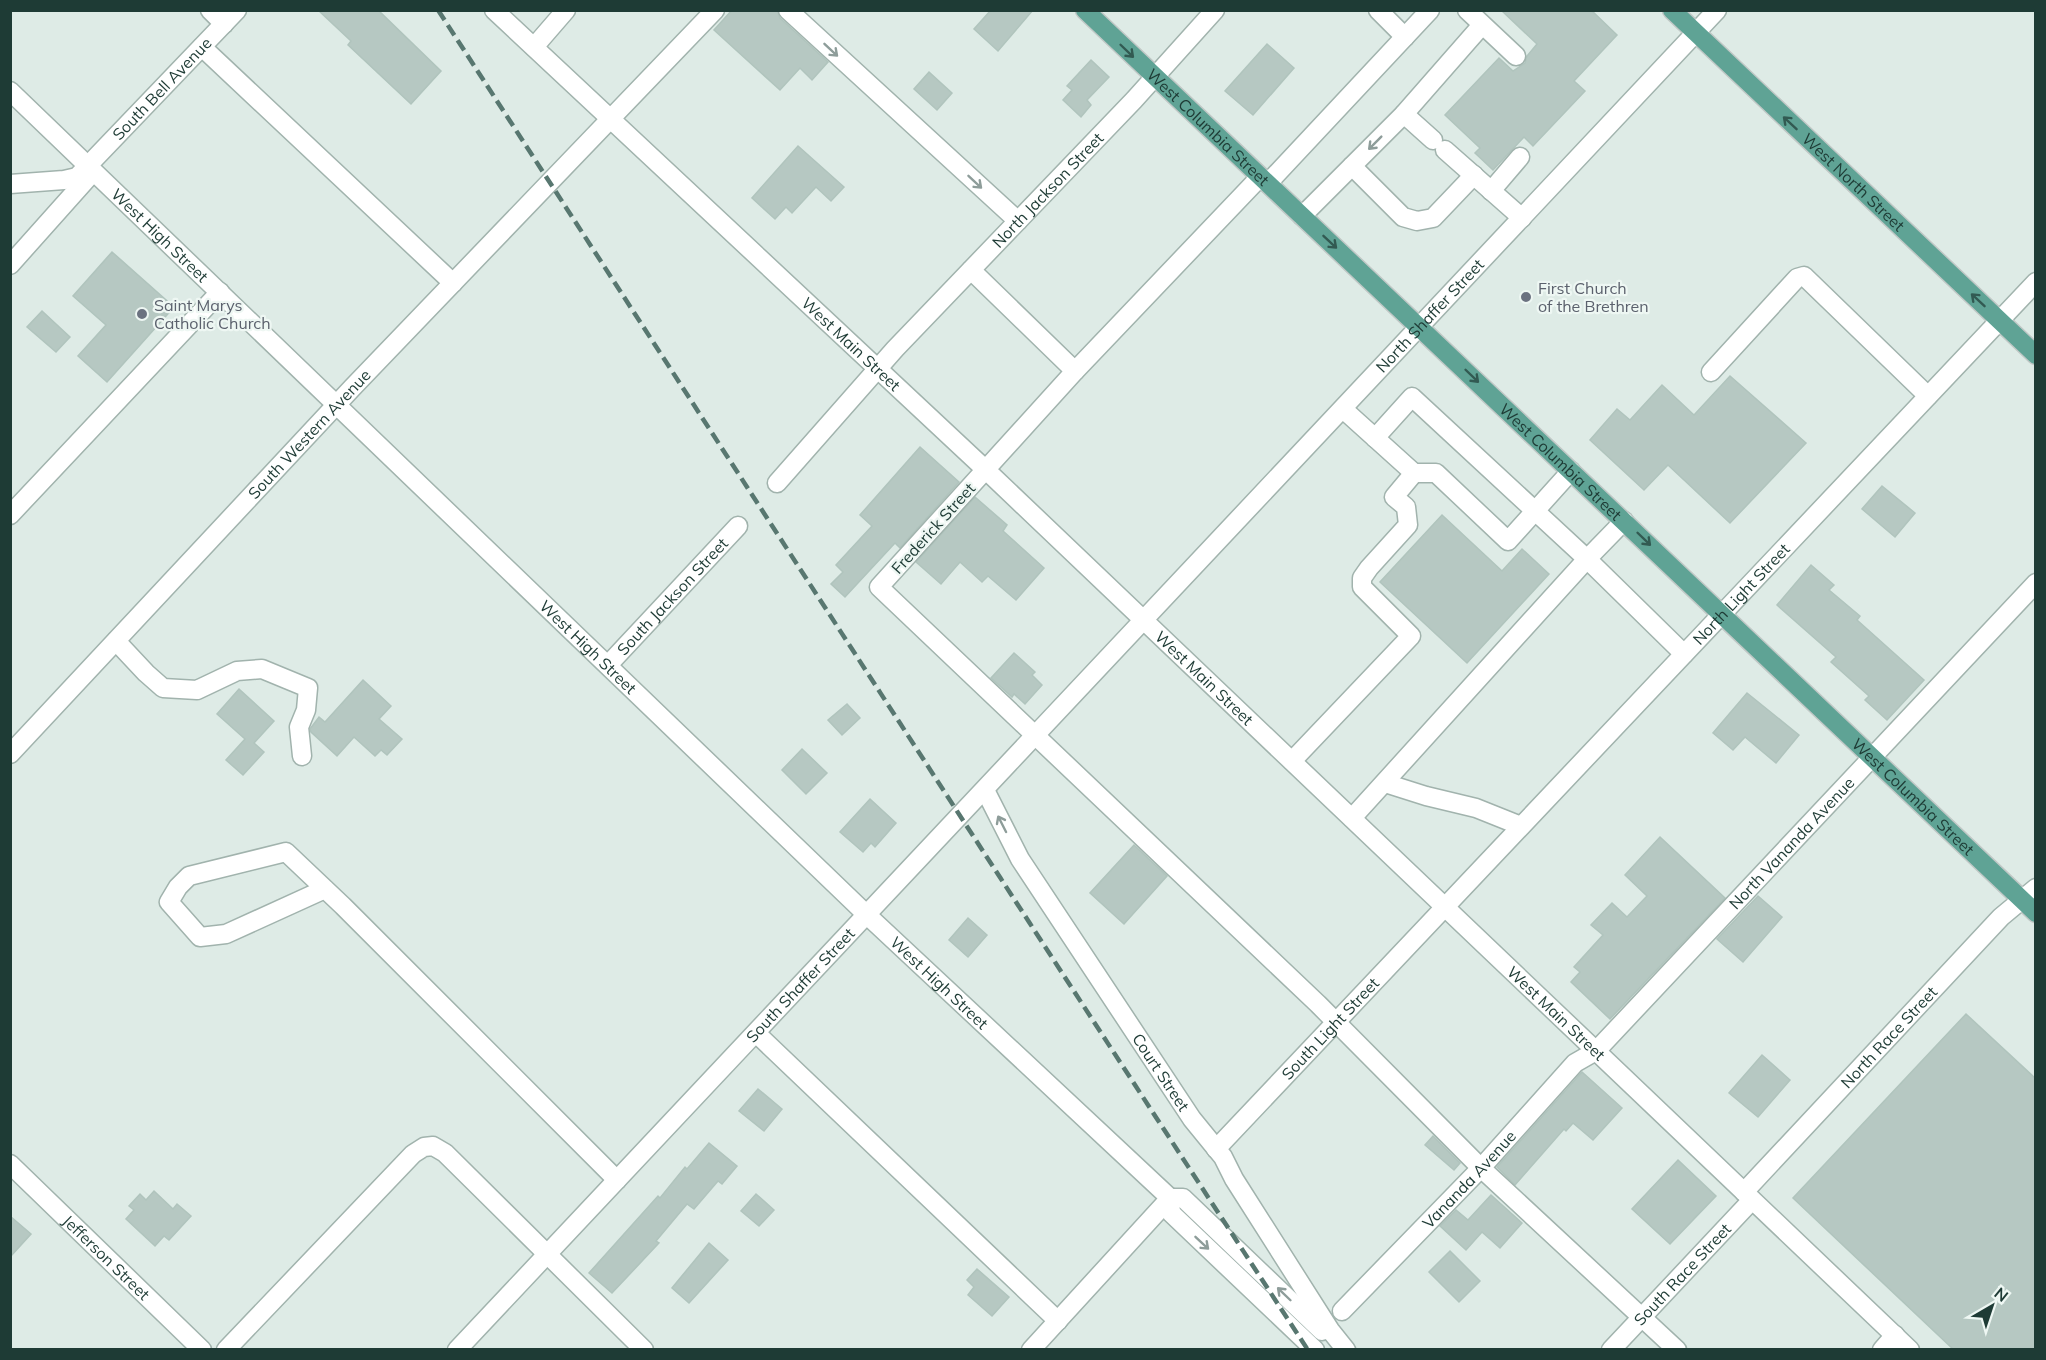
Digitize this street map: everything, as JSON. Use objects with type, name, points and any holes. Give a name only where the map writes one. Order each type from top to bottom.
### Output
[{"type":"main road","name":"West Columbia Street","points":[[1085,10],[1872,757],[2029,893],[2036,913]]},
{"type":"main road","name":"West North Street","points":[[1672,10],[2036,355]]},
{"type":"street","points":[[210,10],[230,17]]},
{"type":"street","name":"West Main Street","points":[[494,10],[986,470],[1910,1350]]},
{"type":"street","points":[[534,47],[566,10]]},
{"type":"street","name":"South Western Avenue","points":[[10,754],[352,388],[716,10]]},
{"type":"street","points":[[788,10],[1018,221]]},
{"type":"street","name":"North Jackson Street","points":[[878,368],[1215,10]]},
{"type":"street","points":[[1378,10],[1405,37]]},
{"type":"street","name":"Frederick Street","points":[[1036,735],[879,587],[1076,371],[1430,10]]},
{"type":"street","points":[[1467,10],[1516,56]]},
{"type":"street","name":"North Shaffer Street","points":[[1144,621],[1717,10]]},
{"type":"street","name":"South Bell Avenue","points":[[10,265],[92,169],[230,17]]},
{"type":"street","points":[[1302,216],[1404,114],[1482,25]]},
{"type":"street","points":[[202,47],[453,283]]},
{"type":"street","name":"West High Street","points":[[10,91],[867,915],[1170,1198],[1183,1198],[1344,1350]]},
{"type":"street","points":[[1404,114],[1522,218]]},
{"type":"street","points":[[1491,191],[1520,157]]},
{"type":"street","points":[[1352,166],[1403,218],[1418,221],[1433,218],[1474,175]]},
{"type":"street","points":[[10,184],[63,180],[77,177],[92,169]]},
{"type":"street","points":[[971,270],[1076,371]]},
{"type":"street","points":[[1711,372],[1797,278],[1804,276],[1928,396]]},
{"type":"street","name":"North Light Street","points":[[1445,907],[2036,282]]},
{"type":"street","points":[[10,515],[220,292]]},
{"type":"street","points":[[777,483],[878,368]]},
{"type":"street","points":[[1375,438],[1412,398],[1587,559],[1684,654]]},
{"type":"street","points":[[1343,409],[1414,473],[1436,473],[1508,541],[1571,471]]},
{"type":"street","points":[[1292,761],[1411,636],[1362,587],[1362,578],[1369,567],[1408,525],[1406,507],[1394,497],[1414,473]]},
{"type":"street","points":[[1352,819],[1624,521]]},
{"type":"street","name":"South Jackson Street","points":[[608,665],[738,526]]},
{"type":"street","name":"North Vananda Avenue","points":[[1596,1051],[2036,583]]},
{"type":"street","name":"South Shaffer Street","points":[[458,1350],[1144,621]]},
{"type":"street","points":[[116,641],[163,688],[197,690],[237,671],[262,669],[308,688],[306,710],[299,727],[302,756]]},
{"type":"street","points":[[1036,735],[1336,1022],[1481,1168],[1677,1350]]},
{"type":"street","points":[[1385,783],[1476,808],[1521,826]]},
{"type":"street","name":"Court Street","points":[[985,790],[1020,859],[1192,1119],[1216,1149],[1344,1350]]},
{"type":"street","points":[[325,889],[226,934],[200,937],[169,902],[178,887],[189,876],[286,852],[325,889],[617,1180]]},
{"type":"street","name":"North Race Street","points":[[1748,1196],[2001,917],[2029,893]]},
{"type":"street","name":"South Light Street","points":[[1216,1149],[1445,907]]},
{"type":"street","points":[[756,1033],[1058,1321]]},
{"type":"street","name":"Vananda Avenue","points":[[1342,1311],[1481,1168],[1575,1063],[1596,1051]]},
{"type":"street","points":[[226,1350],[413,1154],[424,1147],[433,1146],[445,1153],[645,1350]]},
{"type":"street","name":"Jefferson Street","points":[[10,1164],[201,1350]]},
{"type":"street","name":"South Race Street","points":[[1611,1350],[1748,1196]]},
{"type":"street","points":[[1031,1350],[1170,1198]]},
{"type":"street","name":"West High Street","points":[[1170,1198],[1171,1213],[1315,1350]]},
{"type":"street","points":[[1882,1350],[1895,1335]]},
{"type":"building","points":[[318,10],[378,10],[441,71],[411,104],[348,45],[351,41]]},
{"type":"building","points":[[732,10],[777,10],[780,18],[828,62],[812,80],[800,68],[780,90],[714,30]]},
{"type":"building","points":[[991,10],[1033,10],[998,51],[974,29]]},
{"type":"building","points":[[1501,10],[1591,10],[1617,35],[1574,81],[1585,91],[1533,146],[1524,137],[1493,170],[1475,153],[1480,148],[1445,115],[1499,58],[1513,71],[1525,63],[1527,56],[1537,44]]},
{"type":"building","points":[[1267,44],[1294,68],[1253,115],[1225,91]]},
{"type":"building","points":[[1091,60],[1109,77],[1087,100],[1091,105],[1081,117],[1063,100],[1072,90],[1067,86]]},
{"type":"building","points":[[929,72],[952,93],[937,110],[914,89]]},
{"type":"building","points":[[798,146],[844,187],[831,201],[816,187],[792,213],[786,207],[775,219],[752,198]]},
{"type":"building","name":"Saint Marys Catholic Church","points":[[112,252],[174,307],[107,382],[78,356],[106,325],[73,296]]},
{"type":"building","points":[[42,311],[70,337],[56,352],[27,327]]},
{"type":"building","points":[[1730,376],[1806,443],[1730,523],[1668,465],[1644,490],[1590,440],[1617,409],[1630,420],[1662,385],[1694,415]]},
{"type":"building","points":[[920,447],[959,482],[900,548],[895,543],[845,597],[831,584],[843,572],[836,565],[872,526],[860,515]]},
{"type":"building","points":[[1882,486],[1915,513],[1895,537],[1862,509]]},
{"type":"building","points":[[975,497],[1007,525],[1003,531],[1044,568],[1016,600],[988,576],[982,582],[960,562],[941,584],[916,562]]},
{"type":"building","points":[[1442,515],[1502,571],[1522,549],[1549,574],[1467,663],[1380,582]]},
{"type":"building","points":[[1811,565],[1834,585],[1829,590],[1860,616],[1857,620],[1924,680],[1887,720],[1865,700],[1869,696],[1831,662],[1836,657],[1777,605]]},
{"type":"building","points":[[1014,653],[1035,672],[1032,675],[1042,685],[1025,704],[1014,694],[1012,697],[991,678]]},
{"type":"building","points":[[363,680],[391,706],[379,719],[402,739],[387,755],[381,750],[375,756],[354,737],[337,756],[310,729],[319,717],[325,722]]},
{"type":"building","points":[[239,689],[274,721],[254,743],[264,752],[243,775],[226,760],[245,739],[217,714]]},
{"type":"building","points":[[1747,693],[1799,735],[1776,763],[1745,737],[1733,750],[1713,733]]},
{"type":"building","points":[[847,704],[860,718],[842,735],[828,720]]},
{"type":"building","points":[[802,749],[827,773],[806,794],[782,770]]},
{"type":"building","points":[[870,799],[896,823],[875,847],[871,843],[863,852],[840,832]]},
{"type":"building","points":[[1660,837],[1725,898],[1610,1019],[1571,982],[1580,972],[1574,967],[1603,935],[1591,925],[1612,903],[1627,917],[1647,896],[1625,875]]},
{"type":"building","points":[[1134,845],[1167,876],[1124,924],[1090,893]]},
{"type":"building","points":[[1758,896],[1782,917],[1743,962],[1717,939]]},
{"type":"building","points":[[968,918],[987,935],[968,957],[949,940]]},
{"type":"building","points":[[1966,1014],[2036,1079],[2036,1350],[1954,1350],[1793,1198]]},
{"type":"building","points":[[1762,1055],[1790,1080],[1758,1117],[1729,1093]]},
{"type":"building","points":[[1582,1072],[1622,1108],[1593,1140],[1573,1123],[1566,1131],[1564,1129],[1515,1185],[1497,1167]]},
{"type":"building","points":[[758,1089],[782,1109],[764,1131],[739,1111]]},
{"type":"building","points":[[1433,1136],[1460,1163],[1454,1170],[1425,1145]]},
{"type":"building","points":[[709,1143],[737,1166],[722,1184],[718,1181],[694,1209],[687,1204],[656,1241],[659,1243],[612,1293],[589,1273]]},
{"type":"building","points":[[1678,1160],[1716,1196],[1670,1244],[1632,1209]]},
{"type":"building","points":[[154,1191],[173,1209],[177,1204],[191,1216],[169,1240],[164,1236],[155,1246],[126,1219],[134,1210],[129,1206],[140,1194],[146,1200]]},
{"type":"building","points":[[756,1194],[774,1210],[759,1226],[741,1211]]},
{"type":"building","points":[[1491,1195],[1522,1223],[1500,1248],[1482,1232],[1466,1250],[1440,1226],[1456,1210],[1468,1220]]},
{"type":"building","points":[[10,1216],[31,1234],[10,1257]]},
{"type":"building","points":[[709,1243],[728,1260],[689,1303],[672,1288]]},
{"type":"building","points":[[1450,1251],[1480,1281],[1459,1302],[1429,1272]]},
{"type":"building","points":[[977,1269],[1009,1297],[992,1316],[968,1295],[974,1287],[967,1280]]},
{"type":"railway","points":[[438,10],[1308,1350]]},
{"type":"place","name":"First Church of the Brethren","points":[[1526,297]]},
{"type":"place","name":"Saint Marys Catholic Church","points":[[142,314]]}]
